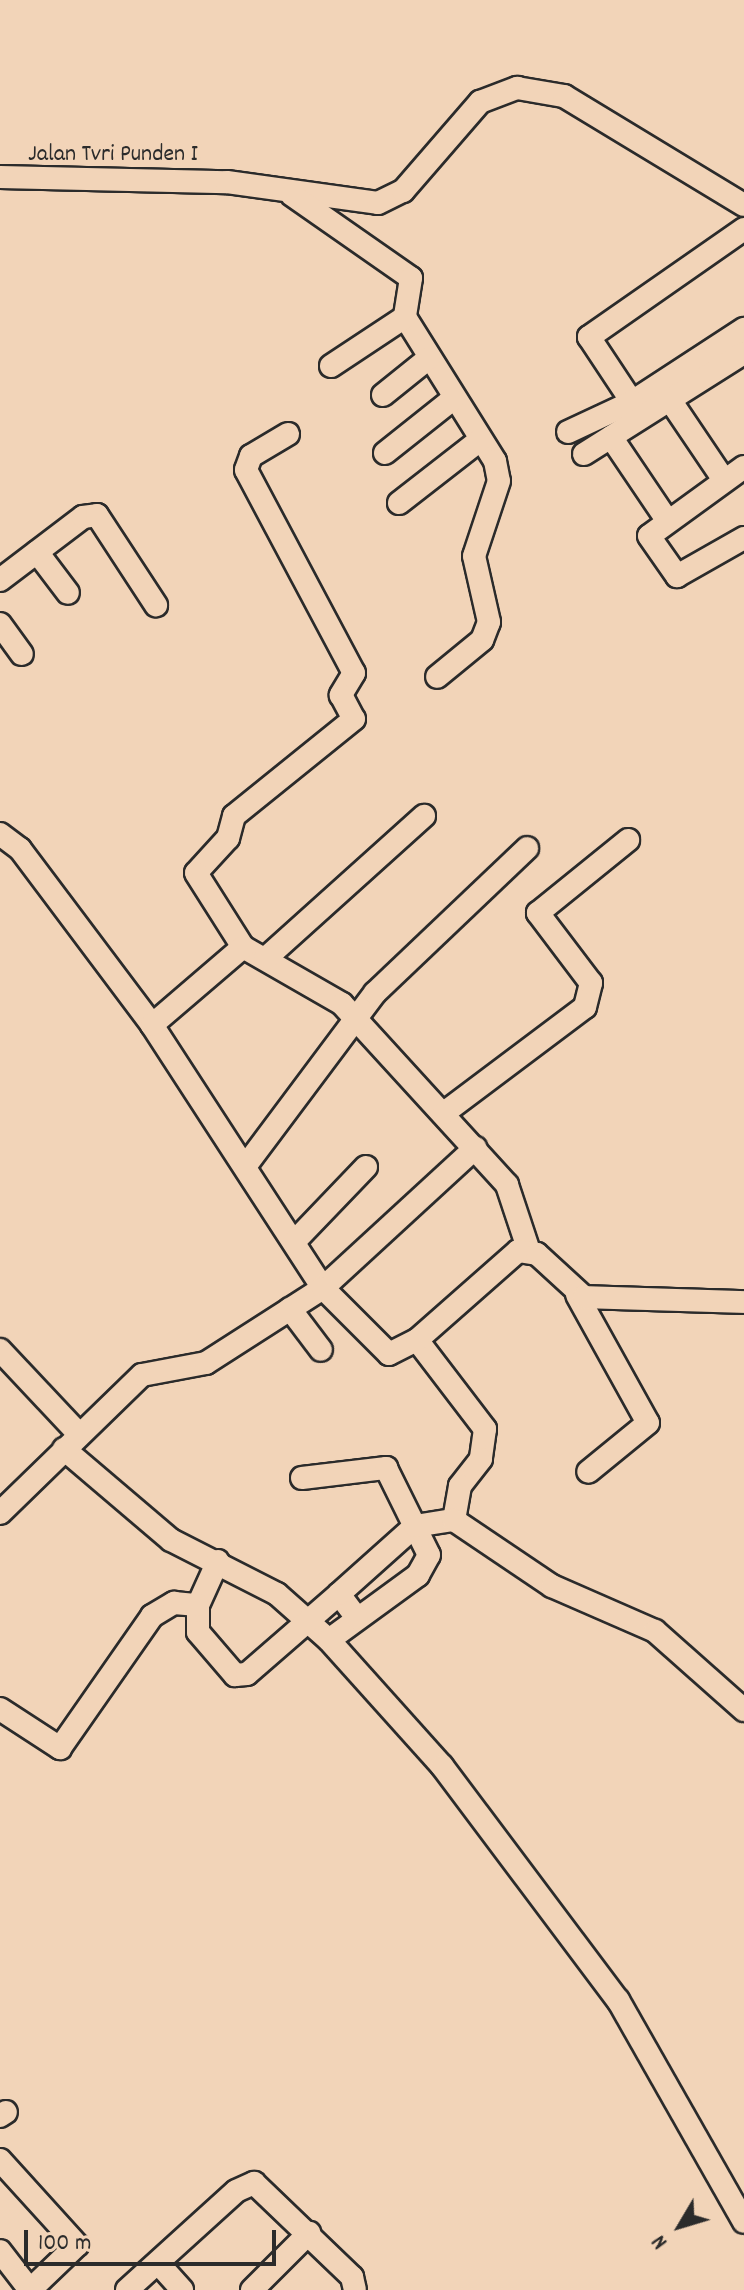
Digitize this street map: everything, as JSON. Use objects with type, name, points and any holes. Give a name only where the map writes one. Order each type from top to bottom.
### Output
[{"type":"street","name":"Jalan Tvri Punden I","points":[[0,177],[227,182],[378,203],[392,198],[480,102],[517,88],[564,96],[735,204]]},
{"type":"street","points":[[279,189],[411,278],[405,317],[480,440],[499,481],[474,556],[489,622],[482,640],[437,677]]},
{"type":"street","points":[[632,402],[589,337],[744,228],[735,204]]},
{"type":"street","points":[[331,366],[405,317]]},
{"type":"street","points":[[568,432],[632,402],[744,329]]},
{"type":"street","points":[[383,395],[429,358]]},
{"type":"street","points":[[584,454],[742,359]]},
{"type":"street","points":[[385,453],[453,399]]},
{"type":"street","points":[[670,400],[724,480]]},
{"type":"street","points":[[288,434],[244,465],[354,673],[341,695],[354,719],[234,816],[228,838],[196,868],[243,947],[357,1018],[475,1148],[514,1197],[529,1251],[577,1295],[648,1423],[588,1472]]},
{"type":"street","points":[[611,437],[667,520]]},
{"type":"street","points":[[399,503],[480,440]]},
{"type":"street","points":[[744,467],[649,536],[677,576],[744,538]]},
{"type":"street","points":[[0,580],[37,552],[97,515],[156,605]]},
{"type":"street","points":[[37,552],[68,593]]},
{"type":"street","points":[[0,624],[22,654]]},
{"type":"street","points":[[265,959],[424,816]]},
{"type":"street","points":[[1,834],[152,1025],[247,1164],[323,1288],[383,1351],[403,1351],[513,1253],[529,1251]]},
{"type":"street","points":[[444,1113],[585,1007],[591,983],[538,913],[628,840]]},
{"type":"street","points":[[247,1164],[399,967],[527,848]]},
{"type":"street","points":[[152,1025],[243,947]]},
{"type":"street","points":[[0,1513],[142,1375],[206,1363],[323,1288],[475,1148]]},
{"type":"street","points":[[294,1242],[366,1167]]},
{"type":"street","points":[[577,1295],[744,1302]]},
{"type":"street","points":[[290,1309],[321,1350]]},
{"type":"street","points":[[417,1340],[485,1429],[481,1459],[460,1486],[454,1520]]},
{"type":"street","points":[[0,1350],[72,1441],[171,1540],[258,1581],[329,1640],[549,1901],[618,2000],[744,2222]]},
{"type":"street","points":[[302,1478],[386,1468],[415,1526],[426,1565],[329,1640]]},
{"type":"street","points":[[218,1561],[198,1605],[203,1642],[235,1675],[247,1674],[415,1526],[454,1520],[552,1586],[655,1631],[744,1710]]},
{"type":"street","points":[[339,1594],[357,1618]]},
{"type":"street","points":[[0,1709],[60,1748],[152,1616],[174,1603],[198,1605]]},
{"type":"street","points":[[0,2160],[77,2245],[30,2290],[0,2251]]},
{"type":"street","points":[[127,2290],[248,2184],[262,2187],[309,2233],[352,2277],[355,2290]]},
{"type":"street","points":[[252,2290],[309,2233]]},
{"type":"street","points":[[158,2263],[182,2290]]}]
